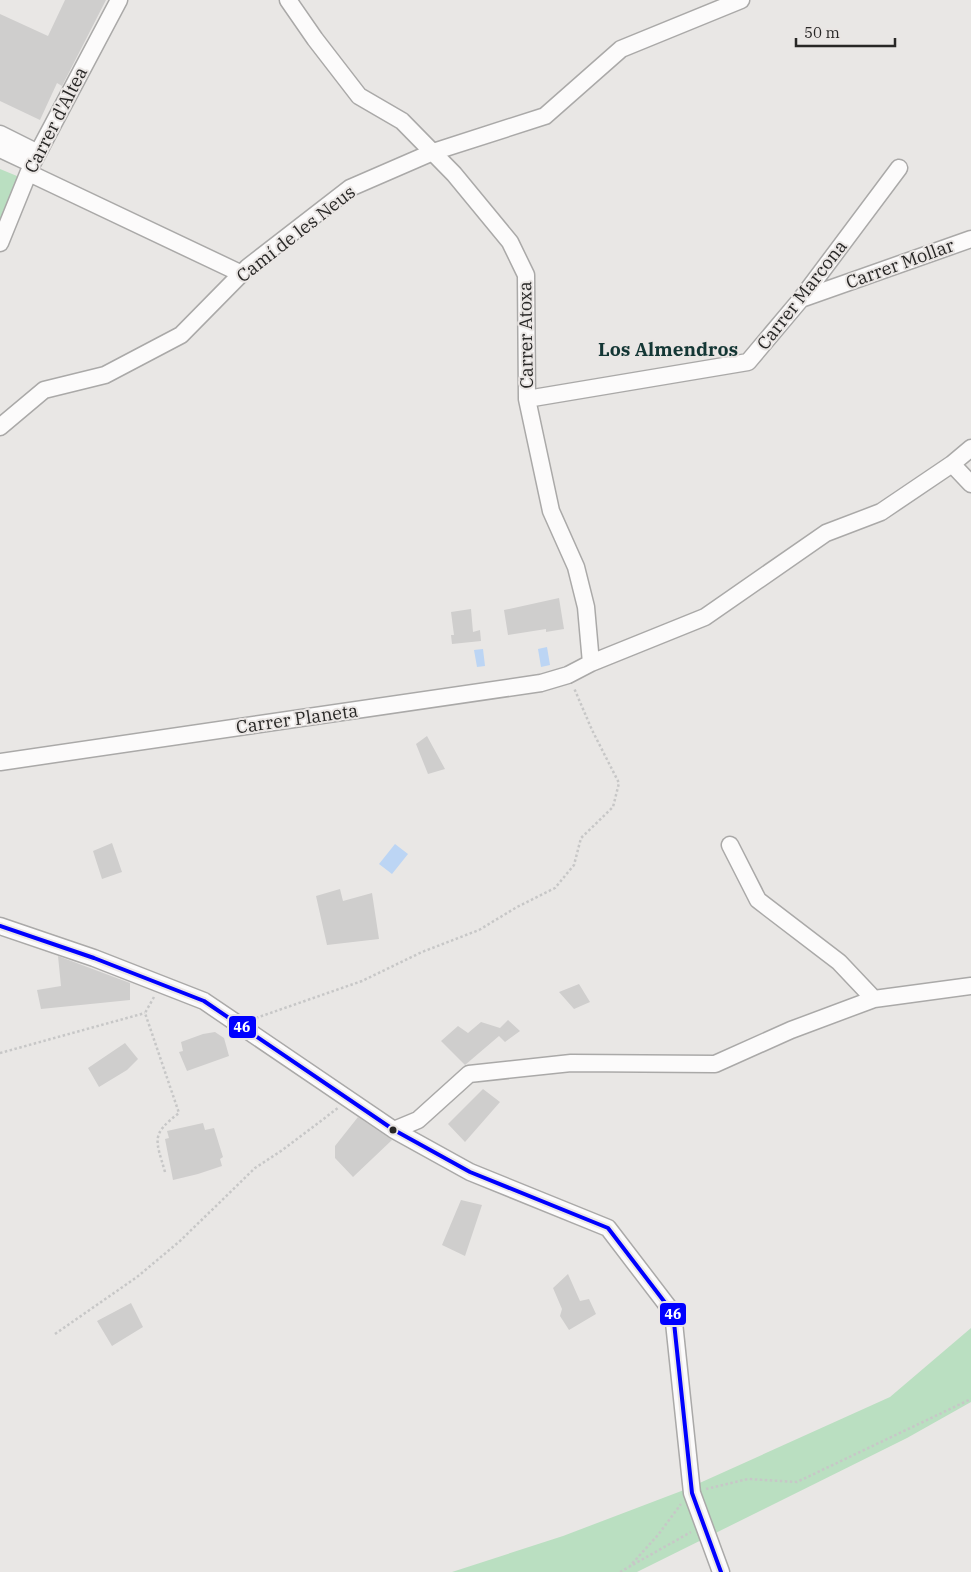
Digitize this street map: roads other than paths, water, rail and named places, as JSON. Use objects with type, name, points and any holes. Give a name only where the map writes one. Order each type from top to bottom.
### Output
[{"type":"street","name":"Carrer d'Altea","points":[[0,244],[33,163],[119,0]]},
{"type":"street","name":"Carrer Atoxa","points":[[288,0],[359,96],[402,121],[454,174],[510,242],[526,275],[527,399],[551,511],[576,567],[586,607],[591,663]]},
{"type":"street","name":"Camí de les Neus","points":[[0,427],[44,390],[105,376],[181,335],[242,274],[350,188],[433,152],[545,116],[621,49],[741,0]]},
{"type":"street","points":[[0,134],[33,163]]},
{"type":"street","points":[[0,149],[33,163],[242,274]]},
{"type":"street","name":"Carrer Marcona","points":[[527,399],[748,362],[801,300],[899,168]]},
{"type":"street","name":"Carrer Mollar","points":[[801,300],[971,239]]},
{"type":"street","name":"Carrer Planeta","points":[[0,762],[541,683],[568,675],[591,663],[705,617],[826,533],[881,512],[952,464],[971,448]]},
{"type":"street","points":[[952,464],[971,484]]},
{"type":"street","points":[[730,845],[758,900],[839,962],[874,999]]},
{"type":"street","points":[[0,926],[94,958],[204,1001],[394,1130],[470,1172],[608,1228],[673,1314],[692,1493],[721,1572]]},
{"type":"street","points":[[394,1130],[418,1120],[469,1074],[571,1063],[715,1064],[791,1030],[874,999],[971,986]]},
{"type":"water","points":[[547,647],[550,665],[541,667],[538,649]]},
{"type":"water","points":[[483,649],[485,666],[477,667],[474,650]]},
{"type":"water","points":[[395,844],[408,854],[392,874],[379,864]]},
{"type":"district","name":"Los Almendros","points":[[668,349]]}]
